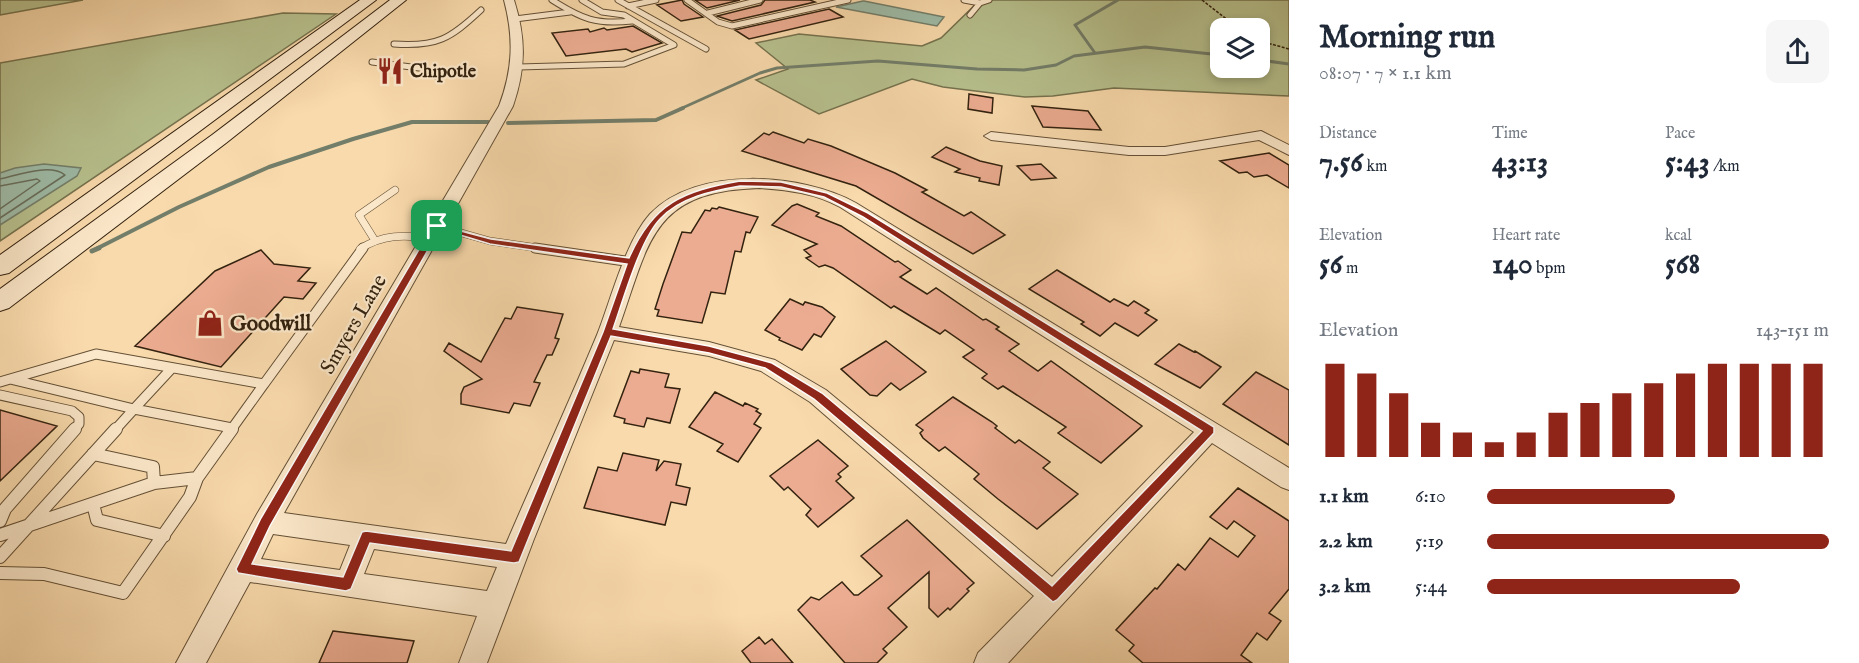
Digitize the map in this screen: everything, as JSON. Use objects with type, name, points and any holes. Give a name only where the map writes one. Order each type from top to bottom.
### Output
[{"type":"main road","points":[[0,267],[369,0]]},
{"type":"main road","points":[[0,302],[219,139],[399,0]]},
{"type":"main road","points":[[0,294],[147,184],[173,160],[175,142]]},
{"type":"main road","points":[[0,282],[91,214],[108,190]]},
{"type":"street","name":"Smyers Lane","points":[[190,663],[243,569],[266,522],[506,106],[519,67],[520,48],[509,0]]},
{"type":"street","points":[[991,136],[1117,150],[1165,151],[1261,135],[1289,151]]},
{"type":"street","points":[[473,663],[494,605],[608,332],[632,262],[656,218],[676,204],[704,190],[740,184],[781,184],[827,195],[866,215],[1289,480]]},
{"type":"street","points":[[608,332],[709,349],[768,365],[818,396],[1053,595]]},
{"type":"street","points":[[988,663],[1210,430]]},
{"type":"street","points":[[266,522],[514,557]]},
{"type":"street","points":[[346,584],[366,537]]},
{"type":"street","points":[[243,569],[494,605]]},
{"type":"lane","points":[[552,0],[588,22],[602,24],[632,21]]},
{"type":"lane","points":[[519,67],[624,64],[674,45],[624,15],[602,12],[582,0]]},
{"type":"lane","points":[[618,0],[706,49]]},
{"type":"lane","points":[[628,6],[656,0]]},
{"type":"lane","points":[[687,0],[718,22],[732,26],[848,0]]},
{"type":"lane","points":[[708,13],[760,0]]},
{"type":"lane","points":[[809,0],[820,6]]},
{"type":"lane","points":[[964,0],[980,3],[989,0]]},
{"type":"lane","points":[[970,15],[980,3]]},
{"type":"lane","points":[[394,44],[425,46],[448,40],[481,10]]},
{"type":"lane","points":[[515,19],[570,12]]},
{"type":"lane","points":[[372,62],[427,69],[436,76]]},
{"type":"lane","points":[[374,239],[359,215],[395,190]]},
{"type":"lane","points":[[0,573],[44,574],[123,593],[190,497],[196,478],[359,250],[374,239],[434,232],[632,262]]},
{"type":"lane","points":[[3,380],[96,354],[264,384]]},
{"type":"lane","points":[[0,557],[172,368]]},
{"type":"lane","points":[[3,380],[232,428]]},
{"type":"lane","points":[[0,395],[72,411],[79,417],[79,424],[47,458],[40,471],[5,509],[0,521]]},
{"type":"lane","points":[[93,454],[153,467],[154,483]]},
{"type":"lane","points":[[0,535],[154,483],[196,478]]},
{"type":"lane","points":[[93,504],[97,520],[164,536]]},
{"type":"path","points":[[1202,0],[1225,18]]},
{"type":"path","points":[[1270,44],[1289,49]]},
{"type":"green space","points":[[0,0],[83,0],[0,15]]},
{"type":"green space","points":[[980,0],[1289,0],[1289,96],[1114,88],[1053,96],[1025,97],[943,87],[912,79],[819,114],[756,80],[788,69],[756,43],[799,34],[922,46],[941,38]]},
{"type":"green space","points":[[283,13],[336,14],[0,241],[0,63]]},
{"type":"water","points":[[863,1],[944,17],[937,26],[836,7]]},
{"type":"water","points":[[44,164],[81,168],[77,176],[0,225],[0,173],[15,168]]},
{"type":"building","points":[[682,0],[684,4],[703,17],[681,21],[657,5]]},
{"type":"building","points":[[695,0],[740,0],[707,8]]},
{"type":"building","points":[[765,0],[815,2],[732,21],[717,16],[761,5]]},
{"type":"building","points":[[829,9],[843,17],[749,39],[735,30]]},
{"type":"building","points":[[633,26],[662,43],[632,52],[626,49],[566,56],[552,33],[588,29],[590,32],[604,28],[607,30]]},
{"type":"building","points":[[969,94],[993,98],[992,113],[968,109]]},
{"type":"building","points":[[1032,106],[1088,111],[1101,130],[1043,127]]},
{"type":"building","points":[[773,132],[804,143],[808,139],[831,146],[895,173],[927,190],[922,192],[964,216],[971,212],[1005,235],[973,254],[856,186],[742,151],[764,133],[769,135]]},
{"type":"building","points":[[946,147],[980,161],[1002,166],[999,185],[979,181],[980,178],[955,172],[960,169],[932,157]]},
{"type":"building","points":[[1269,153],[1289,165],[1289,188],[1267,175],[1254,177],[1247,172],[1239,173],[1220,161]]},
{"type":"building","points":[[1041,164],[1056,178],[1031,180],[1017,166]]},
{"type":"building","points":[[797,204],[819,213],[816,216],[841,226],[911,270],[900,277],[927,294],[936,288],[983,320],[986,319],[999,327],[996,329],[1019,344],[1009,351],[1038,371],[1051,361],[1142,426],[1101,463],[1058,433],[1066,427],[1003,386],[998,389],[982,378],[987,374],[963,357],[974,350],[945,330],[940,334],[894,306],[891,308],[833,268],[825,265],[819,267],[806,258],[811,256],[804,250],[817,244],[772,225]]},
{"type":"building","points":[[719,207],[758,217],[750,233],[746,232],[741,252],[735,251],[725,294],[711,292],[702,323],[657,316],[659,310],[655,309],[682,232],[691,233],[705,210],[710,211],[712,208]]},
{"type":"building","name":"Goodwill","points":[[261,250],[274,264],[310,268],[298,281],[316,283],[303,299],[284,297],[221,367],[135,346],[215,271]]},
{"type":"building","points":[[1057,270],[1110,302],[1114,299],[1128,306],[1134,301],[1149,310],[1145,313],[1157,320],[1138,336],[1115,323],[1100,336],[1081,324],[1084,322],[1029,289]]},
{"type":"building","points":[[790,299],[803,305],[805,302],[822,307],[835,317],[821,337],[814,334],[802,350],[779,340],[780,338],[765,330]]},
{"type":"building","points":[[517,307],[563,314],[555,338],[559,339],[552,355],[547,355],[534,382],[540,383],[530,406],[514,403],[509,413],[461,404],[464,387],[482,379],[444,351],[449,343],[481,362],[505,318],[511,319]]},
{"type":"building","points":[[886,341],[926,372],[900,390],[891,383],[877,396],[870,395],[841,369]]},
{"type":"building","points":[[1179,344],[1221,367],[1200,388],[1155,364]]},
{"type":"building","points":[[640,369],[669,374],[665,387],[680,389],[670,423],[647,418],[644,427],[624,423],[625,419],[614,416],[631,371],[639,373]]},
{"type":"building","points":[[1256,372],[1289,390],[1289,445],[1223,404]]},
{"type":"building","points":[[715,392],[743,406],[745,403],[758,409],[756,411],[761,414],[754,424],[761,428],[738,462],[717,451],[723,444],[689,427]]},
{"type":"building","points":[[953,397],[992,422],[997,426],[995,428],[1015,443],[1019,440],[1050,462],[1043,468],[1078,494],[1037,529],[998,499],[974,479],[979,474],[945,447],[939,451],[923,438],[920,433],[923,430],[916,425]]},
{"type":"building","points":[[0,410],[57,426],[0,481]]},
{"type":"building","points":[[818,440],[848,466],[838,474],[841,477],[836,481],[854,498],[818,527],[806,515],[811,509],[788,487],[784,490],[770,476]]},
{"type":"building","points":[[623,453],[659,460],[656,471],[664,461],[681,464],[676,485],[690,488],[686,505],[671,502],[665,525],[584,508],[598,467],[617,471]]},
{"type":"building","points":[[1238,488],[1289,521],[1289,589],[1269,613],[1281,621],[1267,640],[1257,633],[1241,655],[1252,663],[1143,663],[1129,651],[1134,645],[1116,630],[1155,588],[1157,589],[1178,564],[1185,570],[1210,538],[1238,557],[1255,536],[1234,521],[1227,529],[1210,517]]},
{"type":"building","points":[[907,520],[974,583],[950,610],[948,608],[938,617],[929,608],[929,572],[888,608],[907,627],[883,649],[887,653],[877,663],[845,663],[798,610],[811,597],[819,600],[842,582],[854,595],[858,595],[882,576],[861,556]]},
{"type":"building","points":[[333,631],[414,641],[407,663],[319,663]]},
{"type":"building","points":[[759,637],[765,644],[772,639],[793,663],[751,663],[742,651]]},
{"type":"waterway","points":[[1095,53],[1075,25],[1118,0]]},
{"type":"waterway","points":[[680,109],[760,73],[777,68],[878,61],[977,69],[1024,70],[1056,65],[1074,56],[1145,47],[1210,54]]},
{"type":"waterway","points":[[1270,61],[1289,64]]},
{"type":"waterway","points":[[508,123],[656,120],[683,108]]},
{"type":"waterway","points":[[96,249],[179,207],[269,167],[353,139],[412,122],[488,122]]},
{"type":"waterway","points":[[92,251],[99,248]]},
{"type":"place","name":"Chipotle","points":[[390,71]]},
{"type":"place","name":"Goodwill","points":[[210,323]]},
{"type":"route","points":[[437,226],[266,522],[243,569],[346,584],[366,537],[514,557],[608,332],[632,262],[634,256],[656,218],[676,204],[704,190],[740,184],[781,184],[827,195],[866,215],[1210,430],[1053,595],[818,396],[768,365],[709,349],[608,332],[632,262],[490,241],[437,226]]}]
